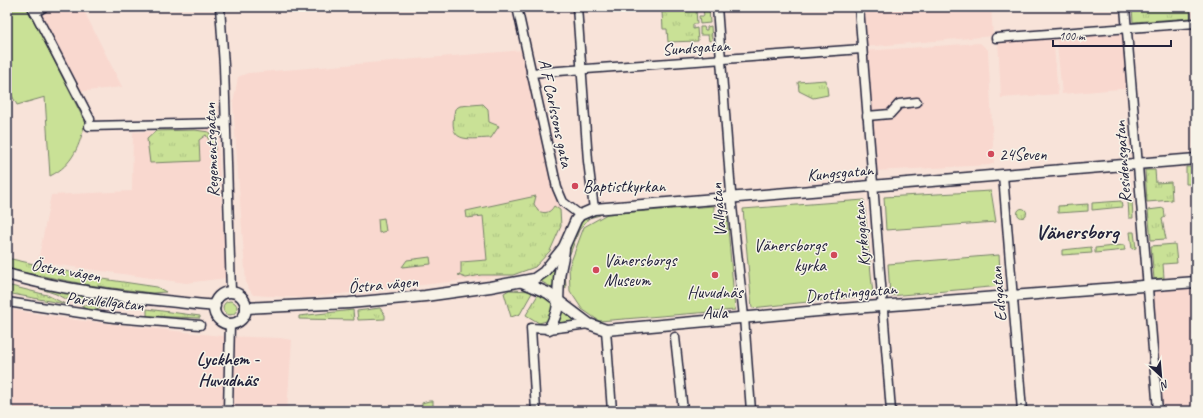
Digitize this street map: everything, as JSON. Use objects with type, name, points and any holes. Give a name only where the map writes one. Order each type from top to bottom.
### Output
[{"type":"street","points":[[44,7],[33,10],[89,122],[225,123]]},
{"type":"street","name":"Regementsgatan","points":[[220,7],[224,59],[225,123],[231,250],[231,292]]},
{"type":"street","name":"A F Carlssons gata","points":[[517,7],[557,188],[563,202],[580,215]]},
{"type":"street","points":[[577,7],[588,161],[594,209]]},
{"type":"street","name":"Vallgatan","points":[[717,7],[751,411]]},
{"type":"street","name":"Kyrkogatan","points":[[859,7],[891,411]]},
{"type":"street","name":"Residensgatan","points":[[1125,7],[1158,411]]},
{"type":"street","points":[[996,38],[1127,30],[1196,23]]},
{"type":"street","name":"Sundsgatan","points":[[531,73],[862,49]]},
{"type":"street","points":[[867,116],[890,114],[899,104],[917,102]]},
{"type":"street","name":"Kungsgatan","points":[[580,215],[594,209],[872,185],[1195,160]]},
{"type":"street","name":"Edsgatan","points":[[1003,175],[1022,411]]},
{"type":"street","points":[[549,329],[557,315],[560,300],[559,282],[564,247],[572,226],[580,215]]},
{"type":"street","points":[[522,282],[538,277],[544,272],[564,247]]},
{"type":"street","name":"Östra vägen","points":[[7,274],[22,279],[100,292],[215,306]]},
{"type":"street","name":"Drottninggatan","points":[[522,282],[548,293],[560,300],[589,324],[606,330],[744,317],[1147,287],[1196,282]]},
{"type":"street","name":"Östra vägen","points":[[246,308],[348,303],[425,296],[522,282]]},
{"type":"street","points":[[231,292],[241,296],[245,302],[246,308],[241,319],[230,324],[218,318],[215,306],[220,296],[231,292]]},
{"type":"street","name":"Parallellgatan","points":[[7,302],[107,317],[200,325]]},
{"type":"street","points":[[228,411],[230,324]]},
{"type":"street","points":[[536,411],[531,328],[549,329],[589,324]]},
{"type":"street","points":[[606,330],[612,411]]},
{"type":"street","points":[[675,337],[683,411]]},
{"type":"shaded area","points":[[34,7],[82,7],[122,87],[77,92]]},
{"type":"shaded area","points":[[861,7],[991,7],[993,36],[864,47]]},
{"type":"shaded area","points":[[1126,31],[1131,88],[1062,94],[1056,35]]},
{"type":"shaded area","points":[[1053,35],[1058,94],[1001,98],[998,39]]},
{"type":"shaded area","points":[[980,43],[988,50],[994,163],[990,165],[874,171],[864,51]]},
{"type":"shaded area","points":[[523,50],[536,102],[552,188],[560,210],[561,226],[550,251],[535,267],[513,275],[304,298],[253,295],[246,284],[233,104],[238,77],[248,73]]},
{"type":"shaded area","points":[[217,129],[226,278],[186,283],[38,262],[51,195],[132,191],[133,132]]},
{"type":"shaded area","points":[[1196,285],[1196,411],[1159,411],[1149,288]]},
{"type":"shaded area","points":[[7,309],[76,320],[221,336],[280,338],[292,340],[287,411],[7,411]]},
{"type":"green space","points":[[7,7],[27,7],[85,122],[81,139],[74,154],[64,166],[50,176],[45,97],[17,105],[7,86]]},
{"type":"green space","points":[[709,7],[710,23],[700,24],[699,16],[704,16],[703,8]]},
{"type":"green space","points":[[1132,7],[1190,7],[1191,18],[1133,22]]},
{"type":"green space","points":[[696,9],[697,24],[693,24],[693,29],[697,28],[698,41],[668,42],[667,29],[663,29],[662,12]]},
{"type":"green space","points":[[711,26],[712,40],[709,41],[708,35],[700,35],[700,27],[704,27],[705,30],[707,30],[707,27]]},
{"type":"green space","points":[[826,80],[828,95],[813,98],[799,91],[798,82]]},
{"type":"green space","points":[[483,104],[488,109],[489,122],[499,126],[491,138],[473,139],[460,137],[456,134],[453,120],[455,109],[460,106]]},
{"type":"green space","points":[[195,130],[209,132],[215,141],[215,150],[206,135],[199,140],[200,161],[150,163],[147,139],[156,131]]},
{"type":"green space","points":[[1186,167],[1193,167],[1196,169],[1196,200],[1193,184],[1186,184]]},
{"type":"green space","points":[[1145,170],[1155,170],[1156,183],[1171,182],[1172,200],[1147,202]]},
{"type":"green space","points":[[991,191],[996,222],[886,230],[884,197]]},
{"type":"green space","points":[[536,196],[534,204],[538,211],[547,212],[554,206],[560,210],[561,226],[550,251],[535,267],[513,275],[481,275],[466,278],[458,275],[461,273],[461,262],[487,260],[483,216],[467,218],[466,211]]},
{"type":"green space","points":[[864,200],[873,295],[752,308],[743,209]]},
{"type":"green space","points":[[1128,200],[1132,200],[1133,218],[1129,218]]},
{"type":"green space","points":[[1121,201],[1122,207],[1092,210],[1092,203]]},
{"type":"green space","points":[[1088,204],[1088,211],[1058,213],[1058,206]]},
{"type":"green space","points":[[714,206],[714,215],[727,216],[735,310],[599,321],[582,309],[570,291],[569,267],[584,227],[607,214]]},
{"type":"green space","points":[[1022,208],[1027,213],[1022,218],[1017,213]]},
{"type":"green space","points":[[1164,208],[1165,217],[1162,219],[1166,239],[1151,240],[1148,210]]},
{"type":"green space","points":[[599,213],[600,215],[589,218],[579,230],[565,269],[566,288],[561,288],[567,254],[574,232],[580,223],[588,217]]},
{"type":"green space","points":[[384,218],[386,231],[379,233],[378,219]]},
{"type":"green space","points":[[1130,232],[1134,232],[1136,248],[1132,249]]},
{"type":"green space","points":[[1175,244],[1177,263],[1163,264],[1164,278],[1154,279],[1151,246]]},
{"type":"green space","points":[[1124,245],[1125,250],[1095,253],[1095,248]]},
{"type":"green space","points":[[1091,247],[1092,253],[1062,255],[1062,250]]},
{"type":"green space","points":[[999,255],[1001,286],[890,296],[888,264]]},
{"type":"green space","points":[[430,257],[431,264],[402,267],[407,260]]},
{"type":"green space","points":[[7,258],[96,278],[157,287],[166,292],[152,293],[89,285],[7,269]]},
{"type":"green space","points":[[555,267],[555,289],[541,280]]},
{"type":"green space","points":[[7,285],[47,295],[65,304],[7,293]]},
{"type":"green space","points":[[35,285],[132,301],[132,304],[65,299],[56,294],[35,287]]},
{"type":"green space","points":[[509,290],[533,291],[520,314],[511,317],[504,293]]},
{"type":"green space","points":[[539,293],[549,297],[555,305],[550,320],[539,323],[526,315]]},
{"type":"green space","points":[[230,301],[235,303],[237,308],[235,313],[230,315],[225,313],[223,308],[225,303]]},
{"type":"green space","points":[[82,305],[104,306],[91,313],[86,313],[87,309],[82,307]]},
{"type":"green space","points":[[380,308],[385,315],[385,319],[358,320],[357,311]]},
{"type":"green space","points":[[562,308],[577,320],[560,324],[555,323]]},
{"type":"green space","points":[[147,309],[200,316],[200,318],[147,316]]},
{"type":"green space","points":[[353,310],[354,320],[299,319],[299,316]]},
{"type":"green space","points":[[433,401],[433,410],[422,411],[422,403]]},
{"type":"place","name":"24Seven","points":[[991,154]]},
{"type":"place","name":"Baptistkyrkan","points":[[575,186]]},
{"type":"place","name":"Vänersborgs kyrka","points":[[834,255]]},
{"type":"place","name":"Vänersborgs Museum","points":[[596,270]]},
{"type":"place","name":"Huvudnäs Aula","points":[[715,275]]},
{"type":"district","name":"Vänersborg","points":[[1077,232]]},
{"type":"district","name":"Lyckhem - Huvudnäs","points":[[228,369]]}]
